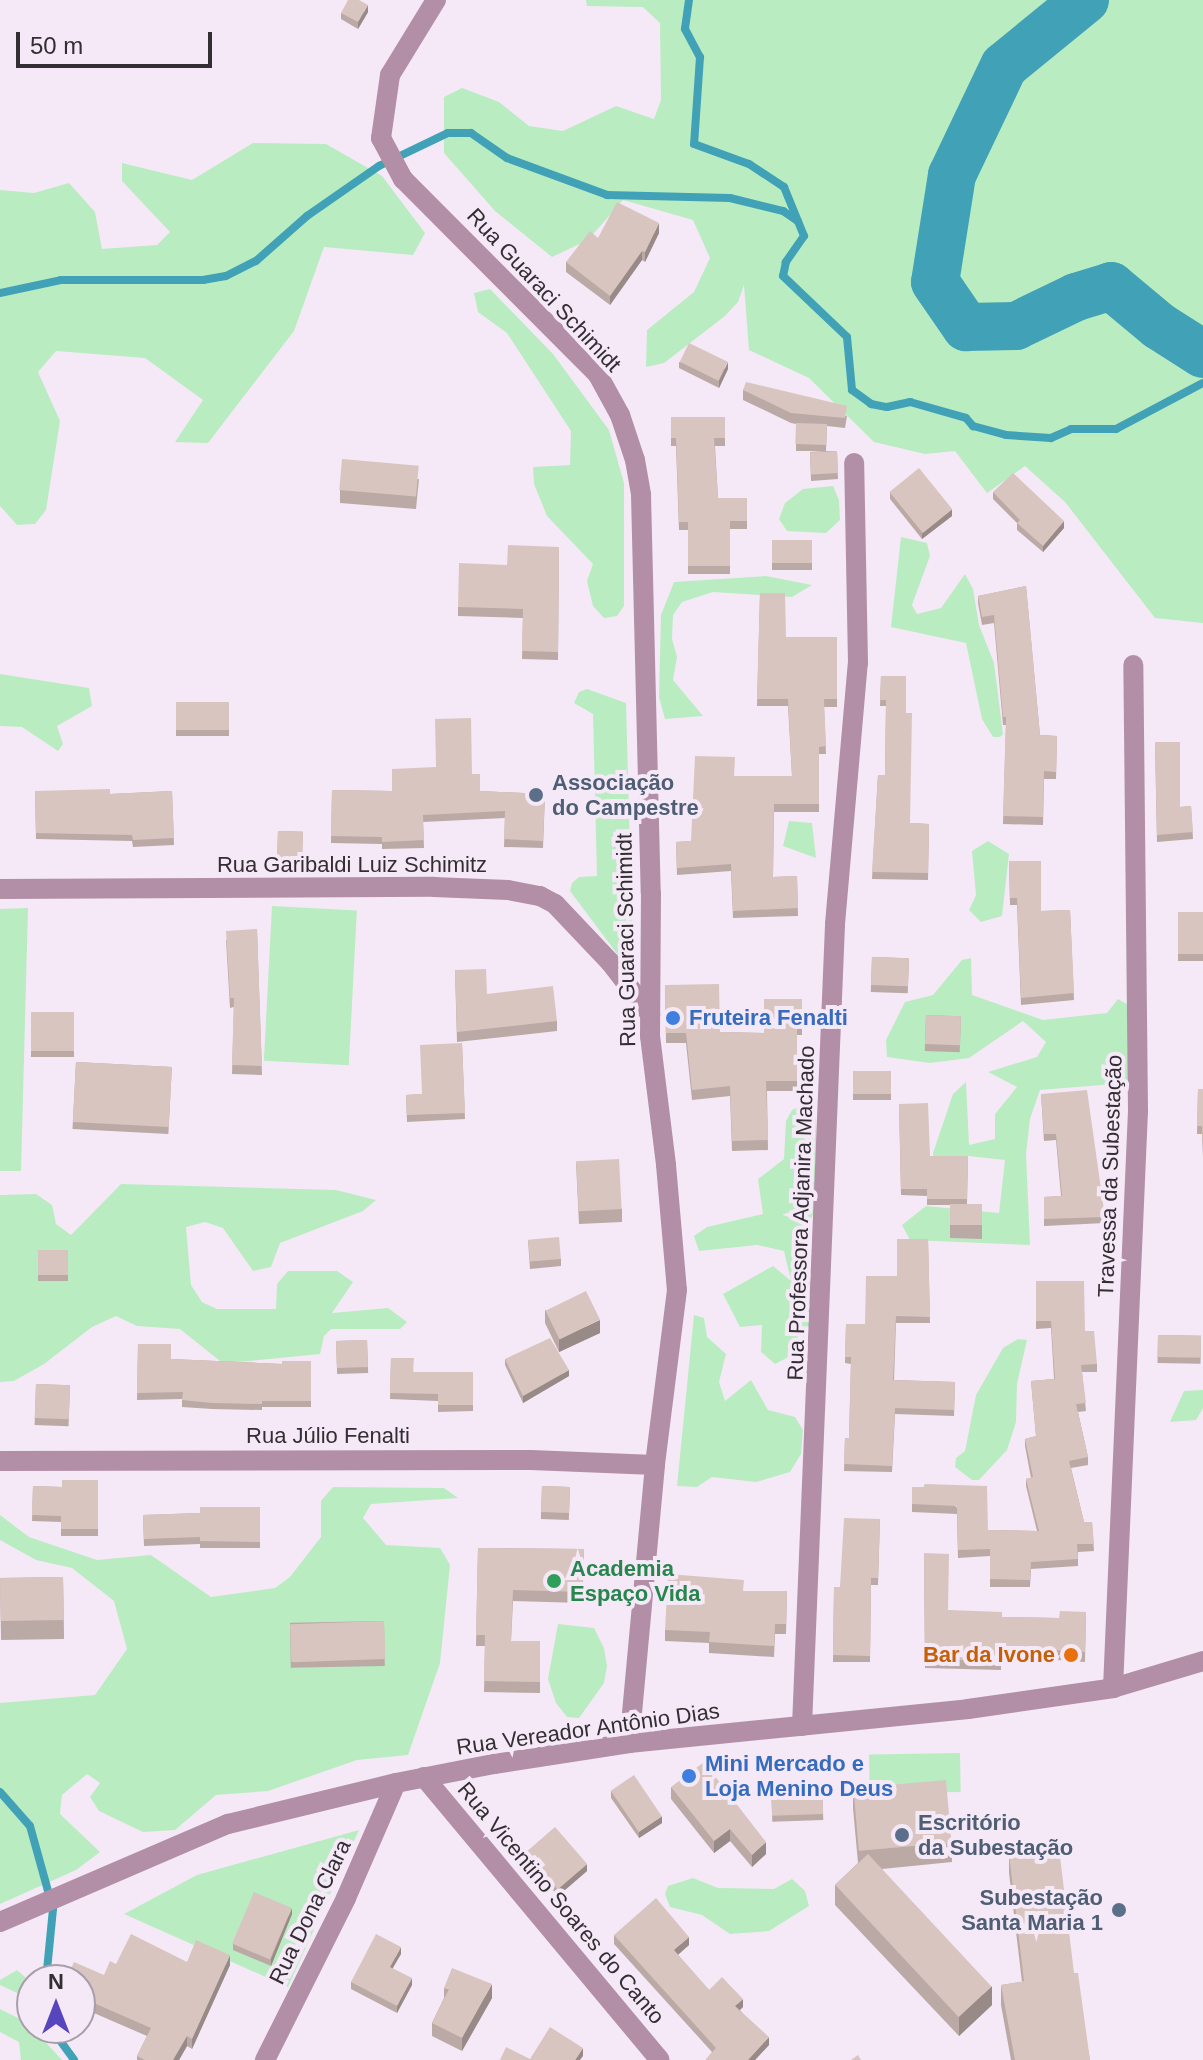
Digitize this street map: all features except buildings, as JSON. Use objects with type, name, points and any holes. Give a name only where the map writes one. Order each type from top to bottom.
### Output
[{"type":"street","name":"Rua Guaraci Schimidt","points":[[436,0],[390,75],[381,138],[403,179],[598,375],[620,415],[635,460],[641,495],[651,893],[650,1014],[677,1290],[655,1465],[629,1743]]},
{"type":"street","name":"Rua Professora Adjanira Machado","points":[[802,1726],[835,924],[858,663],[854,463]]},
{"type":"street","name":"Travessa da Subestação","points":[[1113,1688],[1138,1111],[1133,665]]},
{"type":"street","name":"Rua Garibaldi Luiz Schimitz","points":[[0,889],[434,887],[529,894],[555,904],[610,962],[650,1014]]},
{"type":"street","name":"Rua Júlio Fenalti","points":[[0,1461],[531,1460],[655,1465]]},
{"type":"street","name":"Rua Vereador Antônio Dias","points":[[0,1922],[228,1824],[396,1783],[629,1743],[968,1709],[1113,1688],[1203,1661]]},
{"type":"street","name":"Rua Vicentino Soares do Canto","points":[[424,1777],[660,2060]]},
{"type":"street","name":"Rua Dona Clara","points":[[265,2060],[346,1898],[396,1783]]},
{"type":"green space","points":[[586,0],[1203,0],[1203,623],[1155,618],[1065,502],[1025,466],[987,493],[955,451],[925,454],[874,442],[809,378],[749,350],[744,285],[738,302],[725,316],[664,363],[646,367],[647,330],[694,292],[710,258],[693,220],[623,200],[588,240],[552,257],[495,211],[444,153],[444,97],[462,88],[499,102],[529,126],[563,131],[616,106],[654,119],[661,100],[660,23],[643,7],[587,6]]},
{"type":"green space","points":[[253,143],[326,144],[382,176],[425,233],[413,255],[324,247],[294,331],[208,443],[175,442],[203,400],[145,358],[56,351],[38,372],[60,421],[46,510],[35,524],[17,525],[0,506],[0,190],[34,193],[69,183],[95,212],[102,249],[157,245],[170,232],[122,181],[122,163],[192,180]]},
{"type":"green space","points":[[490,289],[553,354],[609,430],[624,483],[624,606],[617,616],[604,618],[593,606],[587,581],[593,564],[547,516],[534,484],[533,467],[570,465],[571,431],[507,333],[478,312],[474,293]]},
{"type":"green space","points":[[833,486],[839,500],[840,520],[826,533],[787,531],[779,519],[785,503],[803,489]]},
{"type":"green space","points":[[901,537],[927,543],[930,556],[912,605],[917,614],[941,608],[965,574],[973,589],[979,625],[994,663],[1003,734],[1000,737],[993,737],[982,719],[966,643],[891,627]]},
{"type":"green space","points":[[766,576],[812,585],[792,597],[713,592],[682,602],[673,615],[672,639],[677,657],[673,680],[703,716],[665,719],[659,697],[661,615],[674,582]]},
{"type":"green space","points":[[0,674],[89,688],[92,706],[57,726],[63,744],[58,751],[22,727],[0,726]]},
{"type":"green space","points":[[587,689],[626,703],[633,960],[618,955],[570,891],[572,883],[579,877],[597,876],[593,714],[574,703],[579,692]]},
{"type":"green space","points":[[789,821],[812,823],[816,858],[783,846]]},
{"type":"green space","points":[[988,841],[1009,854],[1002,916],[981,922],[969,910],[976,895],[972,851]]},
{"type":"green space","points":[[272,906],[357,910],[349,1065],[264,1061]]},
{"type":"green space","points":[[28,908],[21,1171],[0,1171],[0,909]]},
{"type":"green space","points":[[971,958],[972,995],[1043,1020],[1107,1013],[1118,999],[1135,1009],[1127,1087],[1114,1084],[1040,1090],[1030,1119],[1026,1154],[1030,1245],[910,1240],[902,1225],[926,1206],[999,1213],[1005,1160],[968,1156],[934,1160],[933,1153],[953,1094],[966,1082],[969,1145],[995,1139],[995,1114],[1017,1087],[988,1072],[1037,1057],[1046,1042],[1023,1021],[969,1058],[930,1063],[887,1057],[886,1040],[905,1002],[933,995],[962,960]]},
{"type":"green space","points":[[804,1105],[816,1118],[818,1203],[797,1250],[813,1291],[813,1320],[798,1352],[775,1364],[761,1352],[762,1325],[740,1327],[723,1294],[773,1266],[791,1281],[784,1251],[757,1245],[699,1251],[694,1236],[707,1227],[763,1214],[758,1179],[784,1159],[786,1121],[792,1110]]},
{"type":"green space","points":[[121,1184],[336,1190],[376,1200],[363,1211],[280,1243],[271,1267],[253,1271],[223,1228],[205,1222],[186,1227],[191,1285],[202,1302],[217,1309],[276,1309],[277,1284],[288,1271],[337,1271],[353,1282],[332,1313],[388,1308],[407,1322],[400,1329],[331,1329],[324,1336],[320,1354],[228,1363],[220,1361],[180,1329],[137,1326],[116,1316],[92,1327],[44,1364],[14,1381],[0,1382],[0,1195],[36,1194],[52,1205],[56,1224],[71,1235]]},
{"type":"green space","points":[[694,1315],[704,1318],[707,1337],[726,1354],[719,1382],[725,1401],[751,1380],[768,1410],[795,1417],[803,1430],[801,1454],[790,1472],[756,1482],[712,1477],[697,1487],[677,1486]]},
{"type":"green space","points":[[1018,1339],[1027,1340],[1017,1384],[1016,1422],[1007,1450],[979,1480],[972,1480],[955,1467],[956,1458],[965,1451],[976,1395],[1003,1348]]},
{"type":"green space","points":[[1203,1390],[1203,1408],[1196,1420],[1170,1422],[1184,1391]]},
{"type":"green space","points":[[333,1487],[444,1488],[458,1498],[371,1504],[363,1518],[386,1545],[440,1548],[450,1565],[440,1663],[408,1755],[357,1760],[268,1791],[216,1795],[175,1830],[143,1832],[99,1811],[90,1797],[100,1783],[87,1774],[62,1795],[60,1814],[100,1852],[76,1870],[0,1904],[0,1703],[95,1695],[127,1649],[114,1601],[72,1568],[36,1560],[0,1540],[0,1515],[29,1537],[97,1560],[151,1555],[211,1597],[275,1588],[290,1577],[321,1537],[321,1501]]},
{"type":"green space","points":[[558,1624],[594,1628],[604,1648],[607,1666],[604,1683],[579,1718],[567,1717],[556,1703],[548,1679]]},
{"type":"green space","points":[[960,1753],[961,1792],[870,1794],[869,1755]]},
{"type":"green space","points":[[359,1830],[288,1987],[124,1914],[197,1875]]},
{"type":"green space","points":[[693,1878],[718,1888],[774,1889],[792,1879],[805,1891],[809,1906],[769,1931],[730,1934],[702,1915],[670,1907],[665,1894],[668,1886]]},
{"type":"green space","points":[[16,1971],[16,1992],[0,1985],[0,1980]]},
{"type":"green space","points":[[0,2009],[16,2017],[16,2040],[0,2032]]},
{"type":"green space","points":[[19,2044],[47,2044],[62,2060],[21,2060]]},
{"type":"waterway","points":[[689,0],[685,29],[700,57],[694,144],[749,164],[784,187],[804,236],[786,262],[783,276],[847,337],[852,390],[871,404],[887,407],[910,402],[966,418],[973,426],[1006,435],[1051,438],[1071,429],[1116,429],[1203,383]]},
{"type":"waterway","points":[[1085,0],[1004,66],[952,175],[935,282],[966,327],[1016,326],[1076,297],[1111,286],[1159,326],[1203,354]]},
{"type":"waterway","points":[[0,293],[61,280],[203,280],[226,276],[256,261],[307,216],[379,166],[448,133],[471,133],[507,158],[607,195],[730,198],[783,211],[798,221]]},
{"type":"waterway","points":[[0,1792],[30,1826],[53,1909],[48,1964]]},
{"type":"waterway","points":[[62,2044],[74,2060]]},
{"type":"place","name":"Associação do Campestre","points":[[536,795]]},
{"type":"place","name":"Fruteira Fenalti","points":[[673,1018]]},
{"type":"place","name":"Academia Espaço Vida","points":[[554,1581]]},
{"type":"place","name":"Bar da Ivone","points":[[1071,1655]]},
{"type":"place","name":"Mini Mercado e Loja Menino Deus","points":[[689,1776]]},
{"type":"place","name":"Escritório da Subestação","points":[[902,1835]]},
{"type":"place","name":"Subestação Santa Maria 1","points":[[1119,1910]]}]
